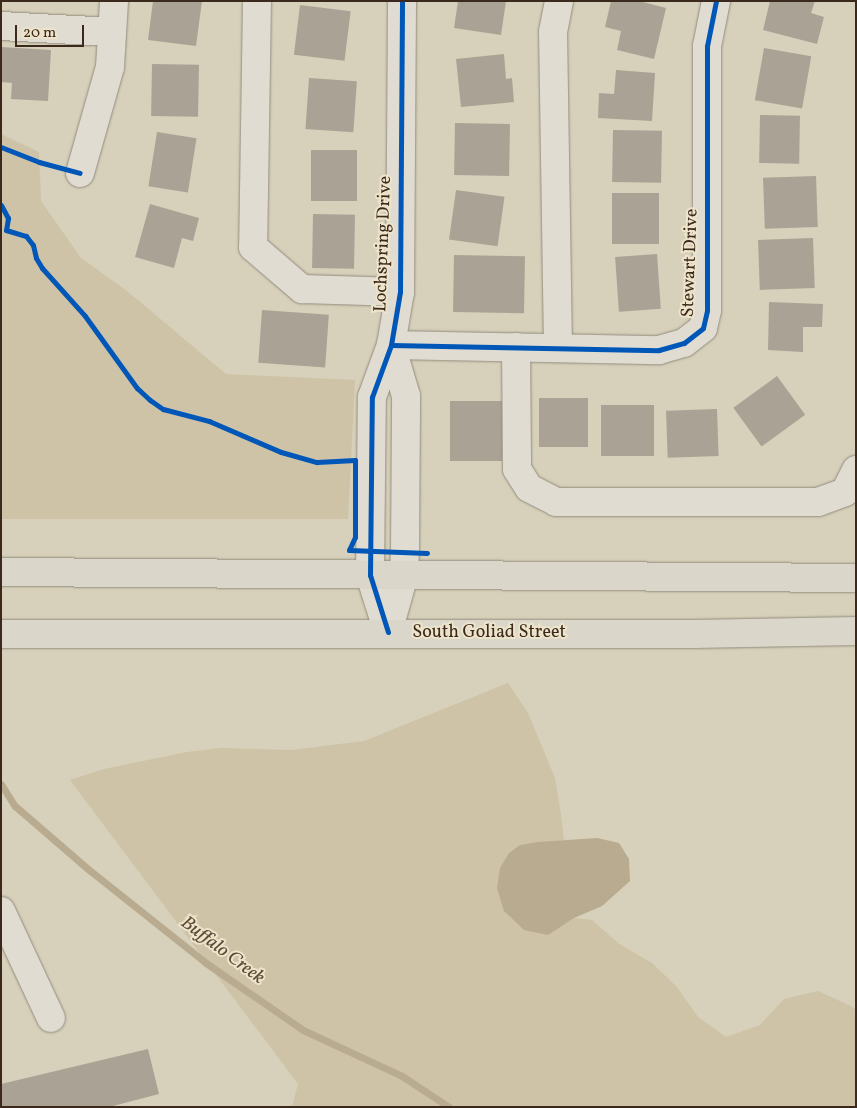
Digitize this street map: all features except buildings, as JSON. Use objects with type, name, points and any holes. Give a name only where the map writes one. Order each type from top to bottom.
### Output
[{"type":"main road","points":[[1,572],[856,578]]},
{"type":"main road","name":"South Goliad Street","points":[[1,634],[388,632],[694,634],[856,631]]},
{"type":"street","points":[[80,172],[110,67],[114,1]]},
{"type":"street","points":[[257,1],[253,247],[302,289],[400,292]]},
{"type":"street","name":"Lochspring Drive","points":[[388,632],[370,575],[372,397],[391,345],[400,292],[402,1]]},
{"type":"street","points":[[558,348],[553,32],[559,1]]},
{"type":"street","name":"Stewart Drive","points":[[391,345],[659,350],[684,343],[703,328],[707,310],[707,46],[716,1]]},
{"type":"street","points":[[1,26],[112,32]]},
{"type":"street","name":"Lochspring Drive","points":[[388,632],[404,575],[406,396],[391,345]]},
{"type":"street","points":[[516,347],[516,469],[529,488],[556,502],[818,502],[845,492],[856,470]]},
{"type":"street","points":[[1,911],[51,1018]]},
{"type":"shaded area","points":[[1,134],[39,152],[41,201],[81,258],[127,291],[226,374],[355,380],[348,519],[1,519]]},
{"type":"shaded area","points":[[508,683],[528,713],[555,778],[561,815],[564,840],[520,845],[547,935],[574,918],[592,920],[619,944],[652,963],[677,987],[698,1017],[726,1037],[760,1025],[784,999],[818,991],[851,1006],[856,1010],[856,1107],[292,1107],[298,1084],[70,780],[104,769],[187,752],[221,748],[291,750],[364,741]]},
{"type":"shaded area","points":[[597,838],[619,843],[629,859],[630,881],[602,906],[574,918],[548,935],[524,930],[504,911],[497,888],[500,868],[509,853],[520,845]]},
{"type":"waterway","name":"Buffalo Creek","points":[[1,784],[15,806],[88,869],[206,963],[303,1030],[402,1076],[449,1107]]},
{"type":"cycle path","points":[[388,632],[370,575],[372,397],[391,345],[400,292],[402,1]]},
{"type":"cycle path","points":[[391,345],[659,350],[684,343],[703,328],[707,310],[707,46],[716,1]]},
{"type":"cycle path","points":[[1,147],[39,162],[80,173]]},
{"type":"cycle path","points":[[1,205],[8,218],[6,230],[26,236],[33,245],[36,258],[42,268],[85,316],[137,388],[150,400],[163,409],[209,421],[281,452],[317,462],[355,460],[355,537],[349,550],[427,553]]}]
